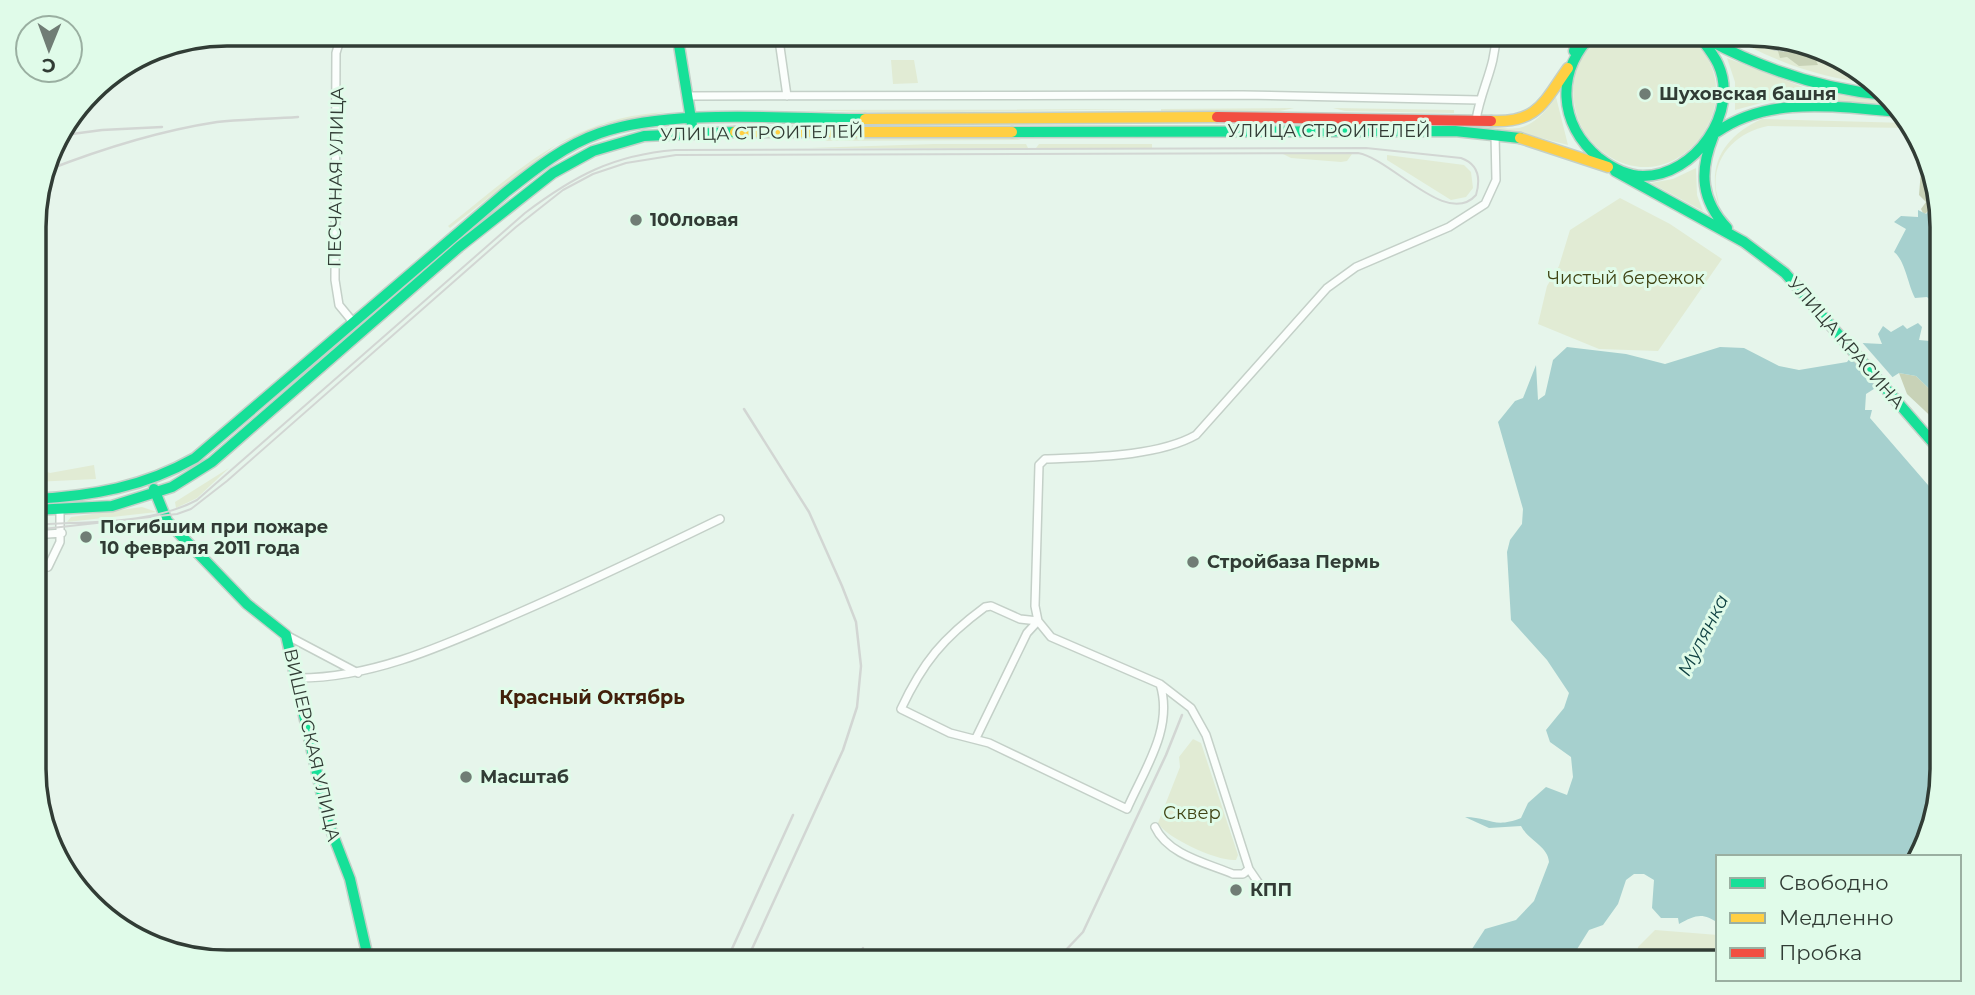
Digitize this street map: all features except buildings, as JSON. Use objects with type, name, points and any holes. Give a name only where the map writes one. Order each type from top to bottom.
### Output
[{"type":"main road","points":[[679,46],[690,119],[695,132]]},
{"type":"main road","points":[[1575,46],[1565,93],[1570,122],[1588,149],[1610,168],[1744,242]]},
{"type":"main road","points":[[1569,66],[1584,46]]},
{"type":"main road","points":[[1707,46],[1717,60],[1725,88],[1723,108],[1702,172],[1705,197],[1716,218],[1744,242]]},
{"type":"main road","points":[[1725,46],[1789,75],[1848,91],[1872,94]]},
{"type":"main road","name":"УЛИЦА СТРОИТЕЛЕЙ","points":[[46,498],[110,494],[151,482],[174,471],[214,444],[450,236],[548,160],[587,138],[613,129],[641,123],[690,119],[1339,117],[1510,122],[1527,119],[1539,109],[1569,66]]},
{"type":"main road","points":[[1610,168],[1639,175],[1670,170],[1693,158],[1713,136],[1734,119],[1768,108],[1888,112]]},
{"type":"main road","name":"УЛИЦА СТРОИТЕЛЕЙ","points":[[46,510],[112,506],[155,494],[212,462],[459,247],[553,173],[593,151],[644,136],[695,132],[1169,130],[1495,134],[1549,144],[1610,168]]},
{"type":"main road","name":"УЛИЦА КРАСИНА","points":[[1744,242],[1796,283],[1930,439]]},
{"type":"main road","name":"ВИШЕРСКАЯ УЛИЦА","points":[[151,482],[167,521],[247,604],[286,635],[328,822],[350,879],[366,950]]},
{"type":"street","name":"ПЕСЧАНАЯ УЛИЦА","points":[[338,46],[335,280],[339,305],[354,322]]},
{"type":"street","points":[[781,46],[787,96]]},
{"type":"street","points":[[1476,120],[1479,100],[1496,58],[1496,46]]},
{"type":"street","points":[[687,96],[1256,95],[1479,100]]},
{"type":"street","points":[[1264,891],[1249,869],[1202,726],[1186,703],[1160,684],[1051,637],[1038,621],[1035,606],[1039,465],[1045,459],[1163,447],[1196,435],[1327,288],[1356,267],[1449,227],[1485,204],[1496,180],[1495,134]]},
{"type":"street","points":[[48,567],[62,533],[60,509]]},
{"type":"street","points":[[296,678],[359,673],[501,620],[720,519]]},
{"type":"street","points":[[46,534],[62,533]]},
{"type":"street","points":[[1038,621],[1020,620],[988,606],[945,638],[910,690],[901,709],[950,733],[976,738],[1127,808],[1163,729],[1165,705],[1160,684]]},
{"type":"street","points":[[976,738],[1027,633],[1038,621]]},
{"type":"street","points":[[286,635],[359,673]]},
{"type":"street","points":[[1155,827],[1165,843],[1174,849],[1236,875],[1249,869]]},
{"type":"green space","points":[[1696,46],[1706,56],[1716,82],[1714,109],[1704,133],[1686,153],[1662,165],[1635,166],[1607,155],[1594,144],[1584,132],[1578,118],[1573,92],[1576,72],[1591,47]]},
{"type":"green space","points":[[1749,46],[1772,47],[1818,59],[1857,82],[1813,72]]},
{"type":"green space","points":[[1778,51],[1795,52],[1815,58],[1818,65],[1799,66],[1787,57],[1780,58]]},
{"type":"green space","points":[[1727,58],[1811,90],[1882,104],[1772,100],[1735,110],[1735,82]]},
{"type":"green space","points":[[891,60],[914,60],[918,83],[893,84]]},
{"type":"green space","points":[[1556,97],[1568,145],[1521,133],[1459,127],[1488,125],[1520,128],[1542,114]]},
{"type":"green space","points":[[1294,108],[1280,111],[1161,111],[1161,109]]},
{"type":"green space","points":[[1333,108],[1454,110],[1454,113],[1345,111]]},
{"type":"green space","points":[[1150,109],[896,113],[806,110]]},
{"type":"green space","points":[[666,112],[604,124],[560,143],[602,124],[632,116]]},
{"type":"green space","points":[[1762,119],[1896,123],[1900,128],[1768,126],[1757,129],[1737,140],[1718,166],[1716,190],[1719,206],[1716,191],[1715,178],[1717,165],[1721,154],[1737,134]]},
{"type":"green space","points":[[1012,137],[1021,140],[814,141],[823,138]]},
{"type":"green space","points":[[1026,144],[1028,148],[809,148]]},
{"type":"green space","points":[[1039,144],[1152,144],[1152,148],[1036,148]]},
{"type":"green space","points":[[554,147],[450,228],[448,226],[523,167]]},
{"type":"green space","points":[[1283,154],[1352,154],[1347,161],[1341,162],[1291,158]]},
{"type":"green space","points":[[1387,155],[1464,165],[1471,172],[1473,188],[1466,197],[1451,200],[1387,160]]},
{"type":"green space","points":[[1696,168],[1697,195],[1703,211],[1651,183],[1673,179]]},
{"type":"green space","points":[[1921,173],[1929,210],[1924,215],[1921,209],[1926,202],[1919,195]]},
{"type":"green space","name":"Чистый бережок","points":[[1620,198],[1670,224],[1722,259],[1658,351],[1599,349],[1538,324],[1547,286],[1559,266],[1570,230]]},
{"type":"green space","points":[[1899,373],[1916,376],[1930,389],[1930,416],[1907,394]]},
{"type":"green space","points":[[94,465],[96,479],[46,481],[46,472]]},
{"type":"green space","points":[[229,468],[197,498],[176,508],[175,502]]},
{"type":"green space","points":[[142,507],[157,512],[67,522],[71,517]]},
{"type":"green space","name":"Сквер","points":[[1193,739],[1201,743],[1238,855],[1236,860],[1228,860],[1194,848],[1171,835],[1158,823],[1180,767],[1179,757]]},
{"type":"green space","points":[[1655,930],[1716,935],[1716,949],[1638,947]]},
{"type":"water","points":[[1918,210],[1926,214],[1929,211],[1930,300],[1927,297],[1915,298],[1901,261],[1894,252],[1906,229],[1894,222],[1901,216],[1918,217]]},
{"type":"water","name":"Мулянка","points":[[1918,323],[1922,327],[1919,340],[1930,341],[1930,389],[1916,376],[1899,373],[1866,394],[1865,410],[1872,410],[1870,418],[1930,487],[1930,769],[1923,815],[1907,855],[1716,855],[1716,922],[1703,916],[1679,924],[1678,918],[1661,918],[1652,908],[1654,880],[1644,874],[1634,874],[1626,880],[1618,904],[1603,925],[1589,930],[1577,949],[1472,949],[1485,929],[1516,920],[1534,901],[1549,862],[1542,847],[1521,826],[1489,828],[1465,817],[1498,823],[1521,818],[1528,803],[1546,787],[1567,795],[1573,777],[1571,757],[1550,742],[1546,730],[1564,708],[1569,693],[1547,660],[1511,620],[1507,552],[1510,540],[1522,524],[1523,509],[1498,422],[1515,401],[1523,398],[1536,365],[1538,400],[1545,395],[1553,360],[1567,347],[1626,354],[1665,364],[1720,347],[1744,348],[1779,366],[1799,370],[1847,362],[1862,343],[1882,344],[1878,334],[1883,326],[1891,332],[1903,325],[1907,329]]},
{"type":"pier","points":[[1860,340],[1895,380],[1879,390],[1848,353]]},
{"type":"tram line","points":[[46,524],[139,518],[179,508],[197,500],[525,213],[560,188],[595,169],[632,157],[675,150],[1366,148],[1461,158],[1477,172],[1476,195],[1464,203],[1450,203],[1435,198],[1372,158],[1358,153],[676,155],[626,163],[593,174],[563,190],[516,227],[227,481],[191,509],[177,514],[46,529]]},
{"type":"railway","points":[[56,167],[108,148],[173,130],[217,122],[298,117]]},
{"type":"railway","points":[[71,134],[162,127]]},
{"type":"railway","points":[[744,409],[809,512],[856,622],[861,666],[857,707],[843,750],[752,950]]},
{"type":"railway","points":[[1066,949],[1083,932],[1182,715]]},
{"type":"railway","points":[[732,950],[793,815]]},
{"type":"traffic: fast","points":[[679,46],[692,125]]},
{"type":"traffic: fast","points":[[1574,51],[1575,46]]},
{"type":"traffic: fast","points":[[1583,46],[1573,64],[1566,97],[1575,129],[1585,144],[1609,165],[1631,175],[1643,176],[1662,173],[1680,165],[1708,138],[1718,121],[1723,102],[1723,83],[1718,64],[1706,46]]},
{"type":"traffic: fast","points":[[1721,46],[1792,76],[1837,88],[1871,93]]},
{"type":"traffic: fast","points":[[1717,132],[1738,120],[1783,108],[1807,106],[1888,111]]},
{"type":"traffic: fast","points":[[46,498],[97,492],[137,483],[195,458],[506,192],[551,158],[587,138],[628,125],[660,120],[730,117],[865,119]]},
{"type":"traffic: fast","points":[[1012,132],[1455,131],[1520,138]]},
{"type":"traffic: fast","points":[[46,509],[112,506],[172,487],[212,462],[459,247],[553,173],[593,151],[644,136],[735,132]]},
{"type":"traffic: fast","points":[[1713,137],[1706,162],[1705,185],[1712,207],[1727,228]]},
{"type":"traffic: fast","points":[[1615,171],[1744,242],[1785,273],[1930,439]]},
{"type":"traffic: fast","points":[[154,489],[167,521],[247,604],[286,635],[328,822],[350,879],[366,950]]},
{"type":"traffic: slow","points":[[1491,121],[1519,118],[1538,108],[1568,68]]},
{"type":"traffic: slow","points":[[865,119],[1217,117]]},
{"type":"traffic: slow","points":[[735,132],[1012,132]]},
{"type":"traffic: slow","points":[[1520,138],[1608,167]]},
{"type":"traffic: jam","points":[[1217,117],[1491,121]]},
{"type":"place","name":"Шуховская башня","points":[[1645,94]]},
{"type":"place","name":"100ловая","points":[[636,220]]},
{"type":"place","name":"Погибшим при пожаре 10 февраля 2011 года","points":[[86,537]]},
{"type":"place","name":"Стройбаза Пермь","points":[[1193,562]]},
{"type":"place","name":"Масштаб","points":[[466,777]]},
{"type":"place","name":"КПП","points":[[1236,890]]},
{"type":"district","name":"Красный Октябрь","points":[[592,697]]}]
